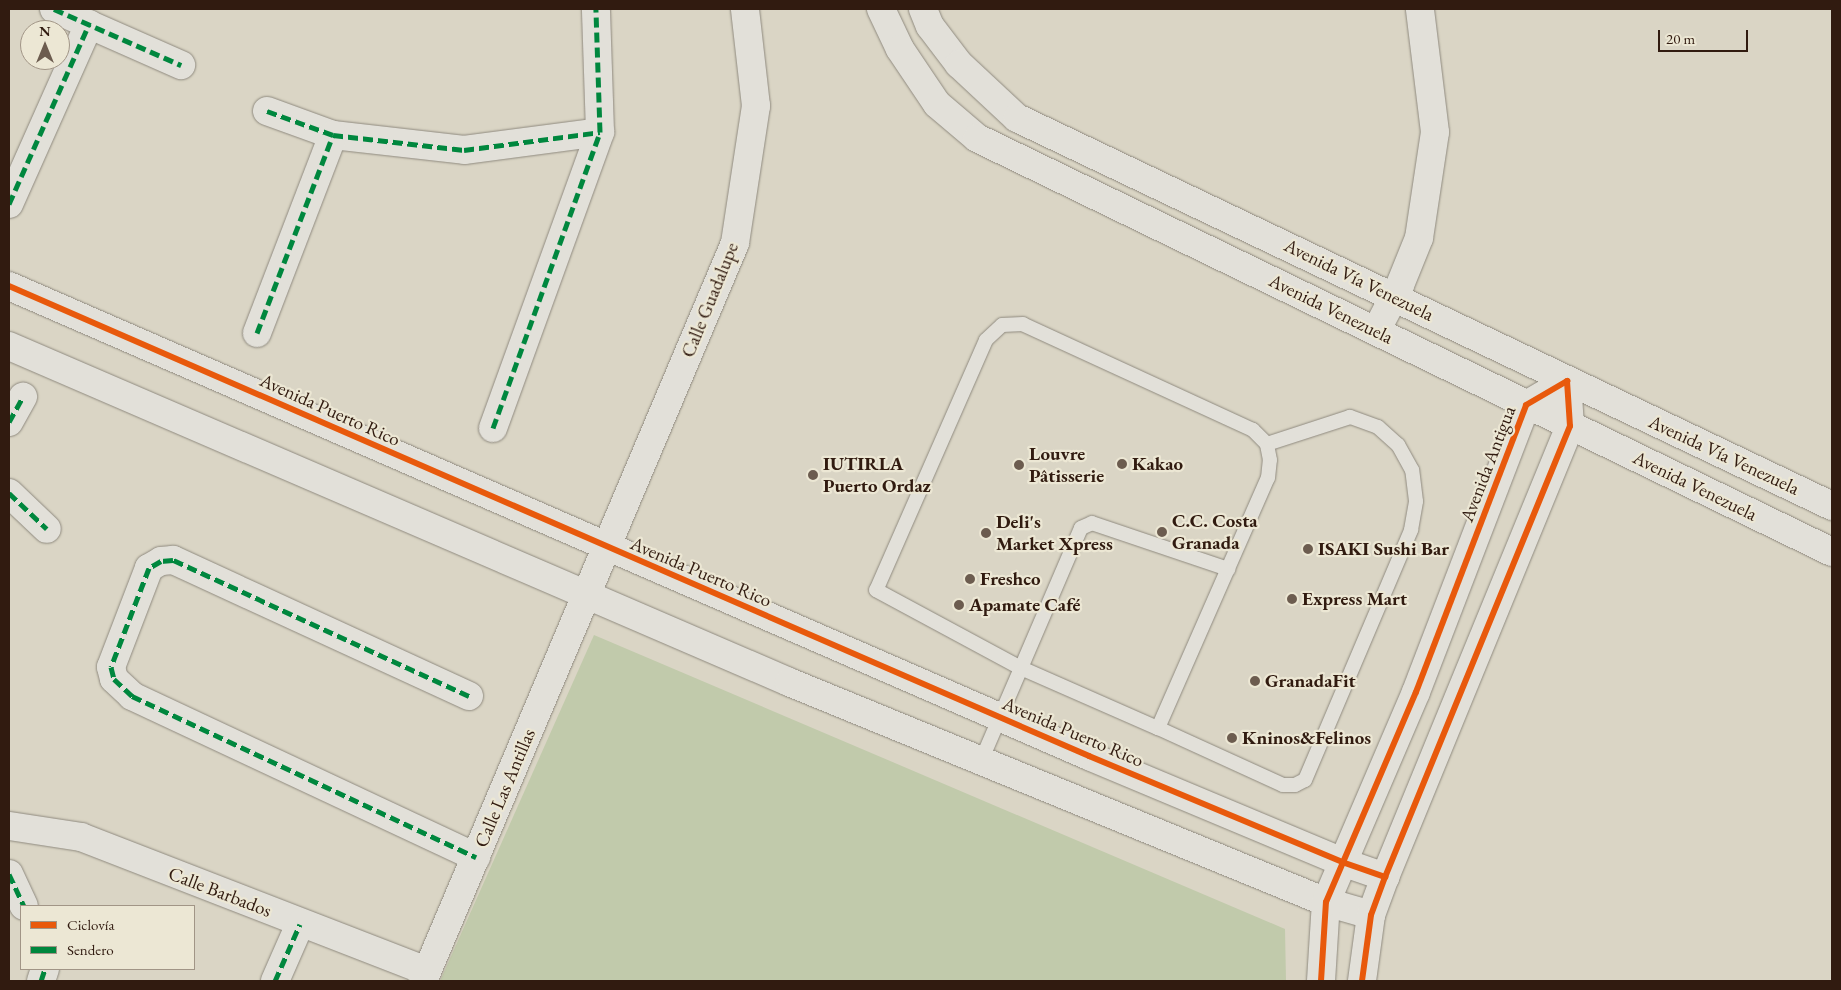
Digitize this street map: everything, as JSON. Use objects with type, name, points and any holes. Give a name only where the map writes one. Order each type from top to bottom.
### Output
[{"type":"street","points":[[54,9],[181,65]]},
{"type":"street","points":[[493,428],[600,132],[596,9]]},
{"type":"street","name":"Calle Guadalupe","points":[[588,594],[605,547],[735,243],[756,106],[745,9]]},
{"type":"street","name":"Avenida Venezuela","points":[[882,9],[900,49],[937,104],[977,138],[1832,552]]},
{"type":"street","name":"Avenida Vía Venezuela","points":[[923,9],[930,26],[959,64],[1017,118],[1832,506]]},
{"type":"street","points":[[1376,331],[1394,296],[1419,238],[1435,132],[1420,9]]},
{"type":"street","points":[[9,204],[89,24]]},
{"type":"street","points":[[920,79],[959,64]]},
{"type":"street","points":[[267,111],[333,136],[464,150],[600,132]]},
{"type":"street","points":[[256,333],[333,136]]},
{"type":"street","name":"Avenida Puerto Rico","points":[[9,286],[605,547],[1342,862],[1385,877]]},
{"type":"street","points":[[9,346],[981,761],[1326,902],[1371,915]]},
{"type":"street","points":[[1362,981],[1371,915],[1385,877],[1570,426],[1568,381]]},
{"type":"street","name":"Avenida Antigua","points":[[1321,981],[1326,902],[1416,692],[1526,405],[1568,381]]},
{"type":"street","points":[[9,422],[24,397]]},
{"type":"street","points":[[9,493],[47,529]]},
{"type":"street","points":[[469,696],[173,560],[161,561],[149,568],[111,667],[114,679],[132,696],[476,857]]},
{"type":"street","name":"Calle Las Antillas","points":[[425,976],[588,594]]},
{"type":"street","name":"Calle Barbados","points":[[9,826],[81,837],[425,976]]},
{"type":"street","points":[[9,874],[24,905]]},
{"type":"street","points":[[274,981],[300,924]]},
{"type":"lane","points":[[1158,728],[1268,478],[1270,460],[1266,444],[1253,430],[1023,324],[1002,325],[986,340],[876,590],[1021,668],[1283,785],[1295,785],[1305,780],[1411,530],[1416,501],[1412,470],[1398,445],[1378,427],[1350,417],[1266,444]]},
{"type":"lane","points":[[981,761],[1081,528],[1092,523],[1228,569]]},
{"type":"green space","points":[[594,635],[1285,929],[1286,981],[440,981]]},
{"type":"marked path","points":[[54,9],[181,65]]},
{"type":"marked path","points":[[493,428],[600,132],[596,9]]},
{"type":"marked path","points":[[9,204],[89,24]]},
{"type":"marked path","points":[[267,111],[333,135],[464,150],[600,132]]},
{"type":"marked path","points":[[257,333],[333,135]]},
{"type":"marked path","points":[[9,422],[23,397]]},
{"type":"marked path","points":[[9,493],[47,529]]},
{"type":"marked path","points":[[469,696],[173,560],[161,561],[149,568],[111,667],[114,679],[132,696],[476,857]]},
{"type":"marked path","points":[[9,874],[24,905]]},
{"type":"marked path","points":[[275,981],[300,924]]},
{"type":"marked path","points":[[41,981],[45,970]]},
{"type":"cycle path","points":[[9,286],[1089,756],[1342,862],[1385,877]]},
{"type":"cycle path","points":[[1321,981],[1326,902],[1416,692],[1526,405],[1567,381],[1570,426],[1385,877],[1371,915],[1362,981]]},
{"type":"place","name":"Kakao","points":[[1122,464]]},
{"type":"place","name":"Louvre Pâtisserie","points":[[1019,465]]},
{"type":"place","name":"IUTIRLA Puerto Ordaz","points":[[813,475]]},
{"type":"place","name":"C.C. Costa Granada","points":[[1162,532]]},
{"type":"place","name":"Deli's Market Xpress","points":[[986,533]]},
{"type":"place","name":"ISAKI Sushi Bar","points":[[1308,549]]},
{"type":"place","name":"Freshco","points":[[970,579]]},
{"type":"place","name":"Express Mart","points":[[1292,599]]},
{"type":"place","name":"Apamate Café","points":[[959,605]]},
{"type":"place","name":"GranadaFit","points":[[1255,681]]},
{"type":"place","name":"Kninos&Felinos","points":[[1232,738]]}]
